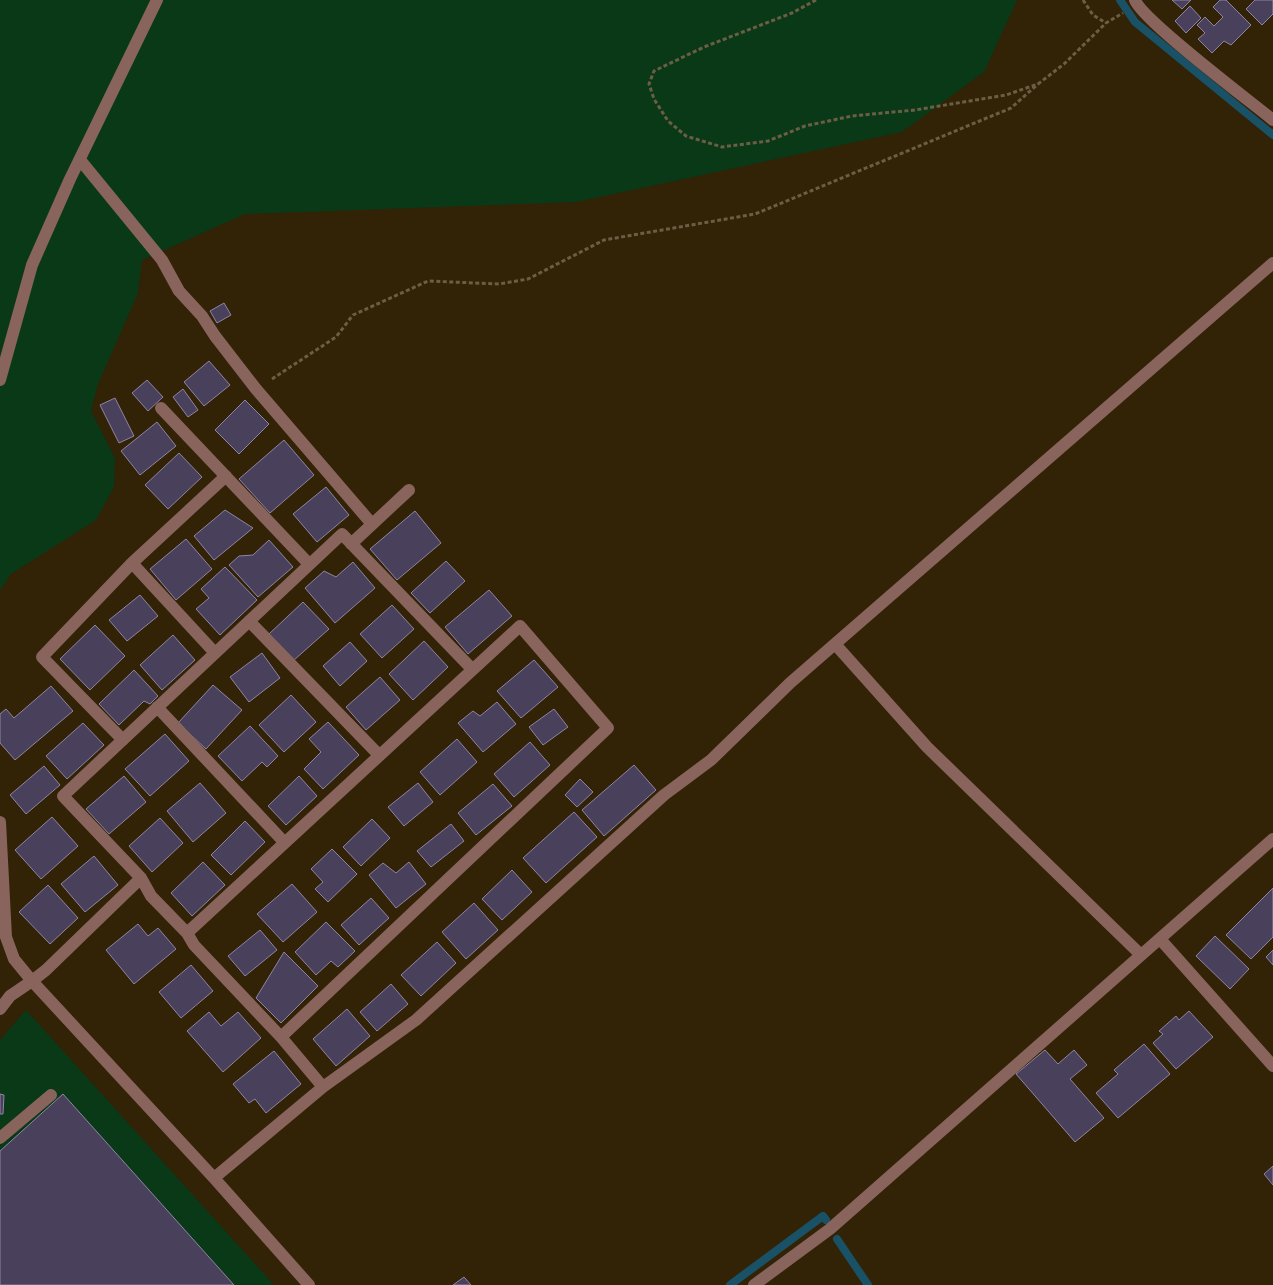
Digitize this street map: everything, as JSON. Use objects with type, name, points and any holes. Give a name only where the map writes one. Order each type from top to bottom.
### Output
[{"type":"street","points":[[0,380],[32,265],[157,0]]},
{"type":"street","points":[[1135,0],[1137,5],[1155,23],[1273,120]]},
{"type":"street","points":[[80,161],[162,260],[179,291],[202,316],[256,389],[372,524]]},
{"type":"street","points":[[214,1178],[322,1087],[416,1020],[664,795],[711,760],[834,644],[1273,263]]},
{"type":"street","points":[[161,408],[310,564]]},
{"type":"street","points":[[123,740],[42,657],[132,563],[226,476]]},
{"type":"street","points":[[351,544],[409,490]]},
{"type":"street","points":[[322,1087],[281,1037],[194,945],[186,933],[151,896],[141,878],[63,796],[342,534],[472,669]]},
{"type":"street","points":[[132,563],[215,653]]},
{"type":"street","points":[[249,621],[379,755]]},
{"type":"street","points":[[186,933],[520,626],[608,728],[281,1037]]},
{"type":"street","points":[[834,644],[927,747],[1141,955]]},
{"type":"street","points":[[157,708],[284,842]]},
{"type":"street","points":[[0,822],[6,937],[14,959],[309,1285]]},
{"type":"street","points":[[754,1285],[830,1229],[1273,839]]},
{"type":"street","points":[[0,1009],[10,996],[46,970],[83,935],[88,927],[141,878]]},
{"type":"street","points":[[1160,939],[1273,1066]]},
{"type":"street","points":[[0,1138],[51,1095]]},
{"type":"path","points":[[816,0],[792,14],[704,47],[654,71],[649,84],[654,100],[668,120],[686,136],[722,147],[768,141],[805,126],[852,116],[915,110],[979,100],[1006,95],[1038,84]]},
{"type":"path","points":[[1083,0],[1093,14],[1106,23]]},
{"type":"path","points":[[256,389],[336,337],[354,315],[428,281],[499,284],[528,279],[604,240],[755,214],[1011,108],[1064,64],[1106,23],[1124,12]]},
{"type":"green space","points":[[0,0],[1017,0],[984,72],[902,132],[576,202],[245,214],[142,260],[138,293],[98,384],[91,411],[115,458],[114,487],[96,520],[11,574],[0,590]]},
{"type":"green space","points":[[26,1010],[274,1285],[0,1285],[0,1040]]},
{"type":"building","points":[[1172,0],[1191,0],[1182,9]]},
{"type":"building","points":[[1220,0],[1226,0],[1251,25],[1231,45],[1224,41],[1212,53],[1198,39],[1205,33],[1197,25],[1205,17],[1214,26],[1223,17],[1213,7]]},
{"type":"building","points":[[1255,0],[1273,0],[1273,14],[1262,25],[1246,9]]},
{"type":"building","points":[[1190,6],[1201,18],[1186,33],[1175,21]]},
{"type":"building","points":[[224,303],[231,315],[217,323],[210,311]]},
{"type":"building","points":[[209,361],[230,385],[204,406],[184,382]]},
{"type":"building","points":[[147,380],[163,397],[148,411],[132,393]]},
{"type":"building","points":[[183,389],[198,410],[188,417],[173,397]]},
{"type":"building","points":[[115,398],[134,436],[119,443],[100,405]]},
{"type":"building","points":[[245,400],[269,424],[239,454],[215,430]]},
{"type":"building","points":[[157,422],[176,446],[140,475],[121,451]]},
{"type":"building","points":[[284,440],[314,475],[270,513],[239,479]]},
{"type":"building","points":[[179,453],[202,477],[168,509],[145,485]]},
{"type":"building","points":[[326,487],[349,515],[317,542],[293,514]]},
{"type":"building","points":[[225,510],[253,528],[214,560],[194,536]]},
{"type":"building","points":[[415,511],[441,543],[397,580],[370,549]]},
{"type":"building","points":[[186,539],[212,569],[176,600],[150,569]]},
{"type":"building","points":[[269,540],[293,567],[258,597],[229,565],[239,556],[253,555]]},
{"type":"building","points":[[446,561],[465,581],[430,613],[411,593]]},
{"type":"building","points":[[353,562],[375,588],[335,623],[305,588],[324,571],[336,577]]},
{"type":"building","points":[[225,567],[257,600],[220,635],[196,609],[209,598],[201,589]]},
{"type":"building","points":[[489,590],[512,616],[468,654],[445,627]]},
{"type":"building","points":[[140,595],[158,616],[127,641],[109,620]]},
{"type":"building","points":[[303,602],[329,629],[294,660],[269,634]]},
{"type":"building","points":[[392,605],[414,629],[382,658],[360,634]]},
{"type":"building","points":[[95,625],[125,656],[90,690],[60,659]]},
{"type":"building","points":[[173,635],[195,660],[162,690],[140,665]]},
{"type":"building","points":[[424,641],[448,667],[413,700],[389,674]]},
{"type":"building","points":[[350,642],[367,661],[340,686],[323,666]]},
{"type":"building","points":[[262,653],[280,678],[249,702],[230,677]]},
{"type":"building","points":[[534,660],[558,687],[521,718],[497,691]]},
{"type":"building","points":[[134,670],[158,696],[150,704],[144,701],[119,725],[99,704]]},
{"type":"building","points":[[380,677],[400,700],[366,730],[346,707]]},
{"type":"building","points":[[213,685],[242,710],[206,749],[178,723]]},
{"type":"building","points":[[51,686],[73,711],[15,760],[0,743],[0,714],[6,709],[14,718]]},
{"type":"building","points":[[291,695],[316,722],[284,752],[259,725]]},
{"type":"building","points":[[497,702],[516,724],[483,752],[458,723],[473,711],[480,716]]},
{"type":"building","points":[[554,709],[568,727],[543,745],[529,727]]},
{"type":"building","points":[[328,722],[359,755],[323,789],[304,769],[321,752],[309,739]]},
{"type":"building","points":[[83,723],[104,745],[67,779],[46,756]]},
{"type":"building","points":[[250,726],[278,756],[267,767],[262,762],[242,781],[218,756]]},
{"type":"building","points":[[165,734],[189,761],[150,796],[125,769]]},
{"type":"building","points":[[457,739],[477,762],[440,795],[420,772]]},
{"type":"building","points":[[530,742],[550,765],[514,797],[494,774]]},
{"type":"building","points":[[634,765],[656,790],[604,836],[582,810]]},
{"type":"building","points":[[44,766],[60,785],[26,814],[10,795]]},
{"type":"building","points":[[124,776],[146,802],[109,834],[86,809]]},
{"type":"building","points":[[299,776],[317,796],[286,825],[268,806]]},
{"type":"building","points":[[580,779],[593,792],[577,807],[565,795]]},
{"type":"building","points":[[200,783],[226,813],[193,842],[167,811]]},
{"type":"building","points":[[418,783],[433,802],[404,826],[388,807]]},
{"type":"building","points":[[493,784],[512,806],[476,835],[458,813]]},
{"type":"building","points":[[574,812],[597,837],[546,883],[523,858]]},
{"type":"building","points":[[52,817],[78,846],[41,879],[15,850]]},
{"type":"building","points":[[160,818],[183,843],[152,872],[129,846]]},
{"type":"building","points":[[372,819],[390,838],[361,866],[343,847]]},
{"type":"building","points":[[245,821],[265,842],[231,875],[211,855]]},
{"type":"building","points":[[451,824],[464,841],[431,867],[417,851]]},
{"type":"building","points":[[332,849],[357,874],[328,902],[315,889],[323,882],[311,869]]},
{"type":"building","points":[[94,856],[118,885],[85,912],[61,884]]},
{"type":"building","points":[[203,862],[225,885],[192,916],[171,893]]},
{"type":"building","points":[[409,862],[426,884],[396,908],[369,875],[383,863],[396,873]]},
{"type":"building","points":[[512,870],[532,892],[502,920],[482,899]]},
{"type":"building","points":[[292,884],[317,912],[283,942],[257,914]]},
{"type":"building","points":[[48,885],[78,918],[50,944],[19,912]]},
{"type":"building","points":[[1273,888],[1273,937],[1251,959],[1226,935]]},
{"type":"building","points":[[371,898],[389,918],[359,945],[341,925]]},
{"type":"building","points":[[474,903],[498,930],[466,959],[442,932]]},
{"type":"building","points":[[326,922],[355,951],[338,967],[331,961],[316,975],[295,952]]},
{"type":"building","points":[[138,924],[148,936],[158,928],[176,949],[134,984],[106,950]]},
{"type":"building","points":[[260,930],[277,950],[245,976],[228,956]]},
{"type":"building","points":[[1215,936],[1249,969],[1230,989],[1196,956]]},
{"type":"building","points":[[437,942],[456,963],[421,996],[401,975]]},
{"type":"building","points":[[1273,950],[1273,965],[1266,957]]},
{"type":"building","points":[[284,952],[318,986],[281,1023],[256,998]]},
{"type":"building","points":[[191,965],[213,991],[181,1018],[159,992]]},
{"type":"building","points":[[391,984],[408,1004],[377,1031],[360,1012]]},
{"type":"building","points":[[347,1009],[370,1036],[336,1066],[313,1039]]},
{"type":"building","points":[[1189,1011],[1213,1037],[1176,1069],[1153,1043],[1163,1034],[1159,1031],[1176,1016],[1179,1020]]},
{"type":"building","points":[[209,1012],[221,1026],[238,1012],[261,1038],[223,1072],[187,1031]]},
{"type":"building","points":[[1144,1044],[1170,1074],[1118,1118],[1096,1093],[1118,1074],[1114,1070]]},
{"type":"building","points":[[1045,1050],[1058,1064],[1074,1050],[1087,1065],[1070,1079],[1104,1118],[1075,1142],[1016,1074]]},
{"type":"building","points":[[274,1051],[301,1084],[266,1113],[255,1099],[249,1103],[233,1084]]},
{"type":"building","points":[[0,1094],[4,1095],[3,1114],[0,1114]]},
{"type":"building","points":[[63,1094],[234,1285],[0,1285],[0,1151]]},
{"type":"building","points":[[1273,1166],[1273,1185],[1264,1174]]},
{"type":"building","points":[[464,1277],[471,1285],[453,1285]]},
{"type":"waterway","points":[[1120,0],[1135,22],[1273,135]]},
{"type":"waterway","points":[[730,1285],[823,1216],[826,1220]]},
{"type":"waterway","points":[[837,1239],[868,1285]]}]
